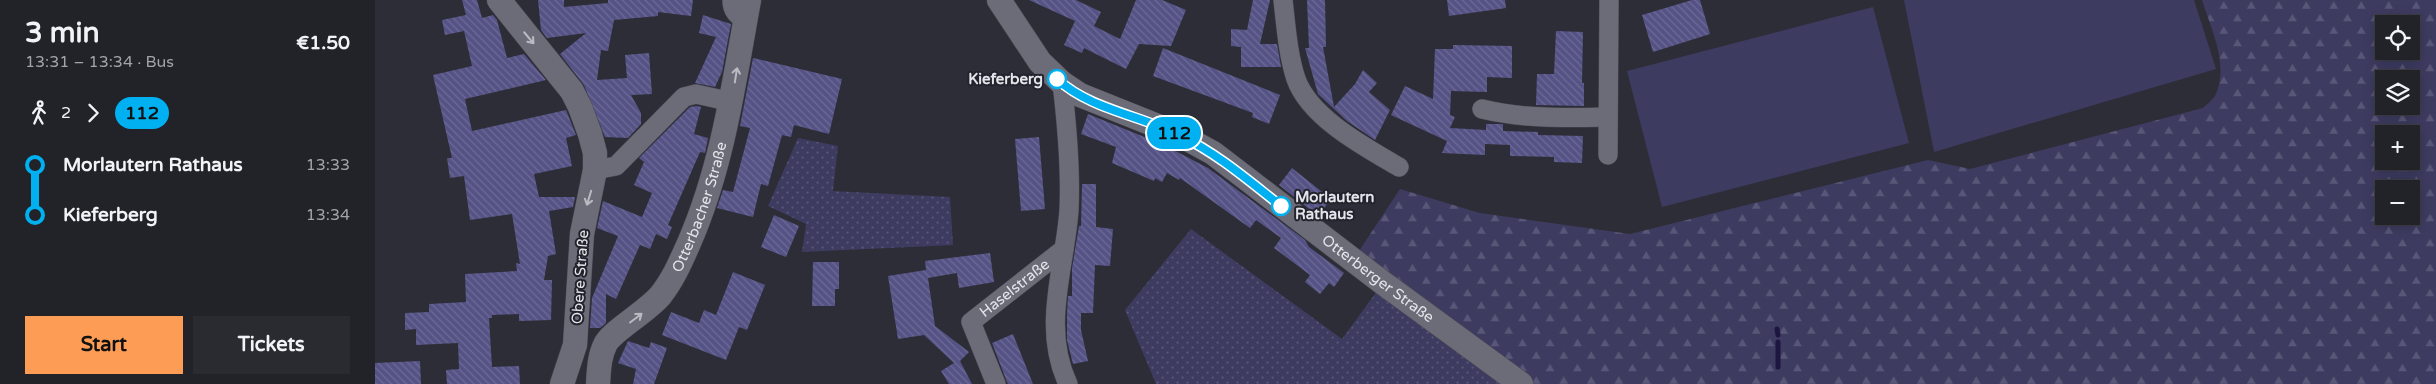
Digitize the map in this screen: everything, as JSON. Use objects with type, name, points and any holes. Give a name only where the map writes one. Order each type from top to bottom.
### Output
[{"type":"street","name":"Obere Straße","points":[[499,0],[572,91],[580,107],[595,153],[595,170],[582,234],[575,345],[562,384]]},
{"type":"street","points":[[732,0],[732,8],[736,14],[747,10]]},
{"type":"street","name":"Otterberger Straße","points":[[999,0],[1040,62],[1062,83],[1087,98],[1180,135],[1213,153],[1383,283],[1521,384]]},
{"type":"street","points":[[1283,0],[1292,61],[1302,91],[1312,105],[1331,122],[1367,149],[1399,168]]},
{"type":"street","points":[[1608,155],[1609,0]]},
{"type":"street","name":"Otterbacher Straße","points":[[602,351],[611,337],[644,312],[660,295],[675,273],[702,211],[719,156],[732,102],[747,10]]},
{"type":"street","name":"Haselstraße","points":[[1062,83],[1068,150],[1069,210],[1057,287],[1055,322],[1058,348],[1068,384]]},
{"type":"street","points":[[595,170],[616,166],[685,96],[696,94],[732,102]]},
{"type":"street","points":[[1482,109],[1511,116],[1539,118],[1608,117]]},
{"type":"street","name":"Haselstraße","points":[[997,384],[971,322],[1063,249]]},
{"type":"street","points":[[575,345],[602,351],[597,384]]},
{"type":"green space","points":[[1904,0],[2194,0],[2216,69],[1934,152]]},
{"type":"green space","points":[[2202,0],[2436,0],[2436,384],[1521,384],[1353,260],[1400,189],[1480,213],[1630,234],[1928,160],[1970,169],[2203,108],[2216,94],[2221,71],[2214,35]]},
{"type":"green space","points":[[1873,7],[1909,143],[1662,207],[1627,71]]},
{"type":"green space","points":[[798,138],[838,146],[833,191],[950,197],[953,245],[802,252],[806,224],[768,206]]},
{"type":"green space","points":[[1191,229],[1342,339],[1383,283],[1521,384],[1156,384],[1125,310]]},
{"type":"building","points":[[462,0],[477,0],[482,18],[493,15],[497,20],[507,58],[524,54],[546,80],[465,99],[472,131],[566,110],[576,135],[566,138],[572,166],[534,174],[539,197],[575,197],[573,207],[549,211],[556,254],[548,256],[544,280],[552,280],[551,320],[519,321],[519,314],[492,315],[492,318],[489,318],[492,367],[519,366],[520,384],[447,384],[446,370],[459,369],[458,343],[416,345],[416,329],[405,330],[405,313],[429,312],[429,304],[466,302],[465,274],[517,271],[516,263],[520,264],[512,214],[470,220],[464,176],[450,178],[447,158],[452,158],[433,75],[472,66],[464,31],[445,35],[442,20],[466,15]]},
{"type":"building","points":[[538,0],[564,0],[564,7],[608,3],[608,0],[693,0],[691,16],[658,12],[658,16],[614,20],[608,51],[601,50],[597,80],[627,78],[625,55],[649,53],[652,94],[631,95],[641,113],[641,124],[628,138],[605,137],[584,85],[560,54],[586,33],[547,38],[541,30]]},
{"type":"building","points":[[1029,0],[1076,0],[1101,12],[1094,26],[1120,39],[1136,0],[1162,0],[1186,10],[1171,46],[1139,44],[1126,69],[1084,48],[1082,53],[1064,45],[1075,21]]},
{"type":"building","points":[[1253,0],[1270,0],[1260,44],[1277,44],[1281,67],[1241,67],[1241,47],[1231,46],[1231,29],[1247,30]]},
{"type":"building","points":[[1307,0],[1325,0],[1326,47],[1323,47],[1334,107],[1355,84],[1363,70],[1377,83],[1369,92],[1390,110],[1375,140],[1347,121],[1318,94],[1305,48],[1309,48]]},
{"type":"building","points":[[1447,0],[1505,0],[1506,8],[1449,16]]},
{"type":"building","points":[[1692,0],[1700,0],[1710,34],[1653,52],[1642,15]]},
{"type":"building","points":[[703,15],[731,24],[722,72],[715,87],[695,83],[716,37],[699,33]]},
{"type":"building","points":[[1556,31],[1583,32],[1582,83],[1584,83],[1584,106],[1536,105],[1537,74],[1554,74]]},
{"type":"building","points":[[1453,45],[1512,46],[1512,78],[1487,77],[1487,92],[1451,91],[1450,115],[1455,117],[1450,128],[1486,130],[1486,124],[1503,124],[1503,131],[1538,132],[1538,135],[1583,136],[1582,163],[1554,162],[1554,157],[1510,156],[1510,145],[1485,144],[1485,155],[1442,153],[1447,141],[1391,115],[1405,86],[1433,99],[1435,49],[1453,49]]},
{"type":"building","points":[[1163,48],[1280,95],[1269,124],[1252,117],[1253,113],[1153,76]]},
{"type":"building","points":[[753,58],[842,79],[829,134],[794,125],[791,137],[782,135],[768,186],[761,184],[753,217],[717,208],[723,190],[733,192],[750,128],[740,126]]},
{"type":"building","points":[[690,107],[701,107],[694,134],[708,138],[705,153],[700,152],[668,225],[672,227],[667,239],[656,234],[650,249],[640,245],[616,299],[606,294],[606,323],[600,328],[590,328],[592,298],[618,236],[597,228],[603,201],[642,217],[652,193],[634,185],[644,162],[639,158]]},
{"type":"building","points":[[1088,114],[1164,145],[1208,168],[1305,240],[1309,247],[1344,273],[1334,287],[1329,283],[1320,294],[1305,282],[1310,275],[1274,248],[1281,238],[1256,220],[1250,228],[1180,178],[1179,180],[1167,173],[1162,182],[1155,178],[1154,181],[1112,163],[1116,147],[1081,134]]},
{"type":"building","points":[[1039,137],[1045,209],[1021,211],[1015,139]]},
{"type":"building","points":[[1292,168],[1331,199],[1318,216],[1279,185]]},
{"type":"building","points":[[1082,184],[1096,184],[1096,227],[1113,229],[1110,266],[1095,265],[1093,313],[1081,313],[1081,330],[1088,361],[1073,364],[1067,340],[1067,313],[1068,296],[1072,296],[1072,268],[1079,226],[1081,226]]},
{"type":"building","points":[[774,215],[799,226],[786,257],[761,247]]},
{"type":"building","points":[[990,253],[994,282],[959,288],[957,273],[928,278],[935,326],[969,352],[960,361],[972,384],[949,384],[941,371],[954,363],[924,335],[898,339],[888,276],[926,270],[925,261]]},
{"type":"building","points":[[813,262],[839,262],[839,289],[835,289],[835,306],[812,306]]},
{"type":"building","points":[[733,272],[765,285],[747,330],[739,327],[726,360],[662,335],[671,312],[699,323],[704,310],[716,315]]},
{"type":"building","points":[[1013,334],[1033,384],[1008,384],[1007,382],[992,343]]},
{"type":"building","points":[[628,341],[649,348],[651,342],[667,348],[654,384],[633,384],[636,369],[618,363]]},
{"type":"building","points":[[420,361],[421,384],[375,384],[375,363]]},
{"type":"waterway","points":[[1777,329],[1778,335]]},
{"type":"waterway","points":[[1778,342],[1778,367]]},
{"type":"bus line","name":"112","points":[[1057,79],[1080,95],[1180,135],[1213,153],[1281,206]]},
{"type":"place","name":"Kieferberg","points":[[1057,79]]},
{"type":"place","name":"Morlautern Rathaus","points":[[1281,206]]}]
